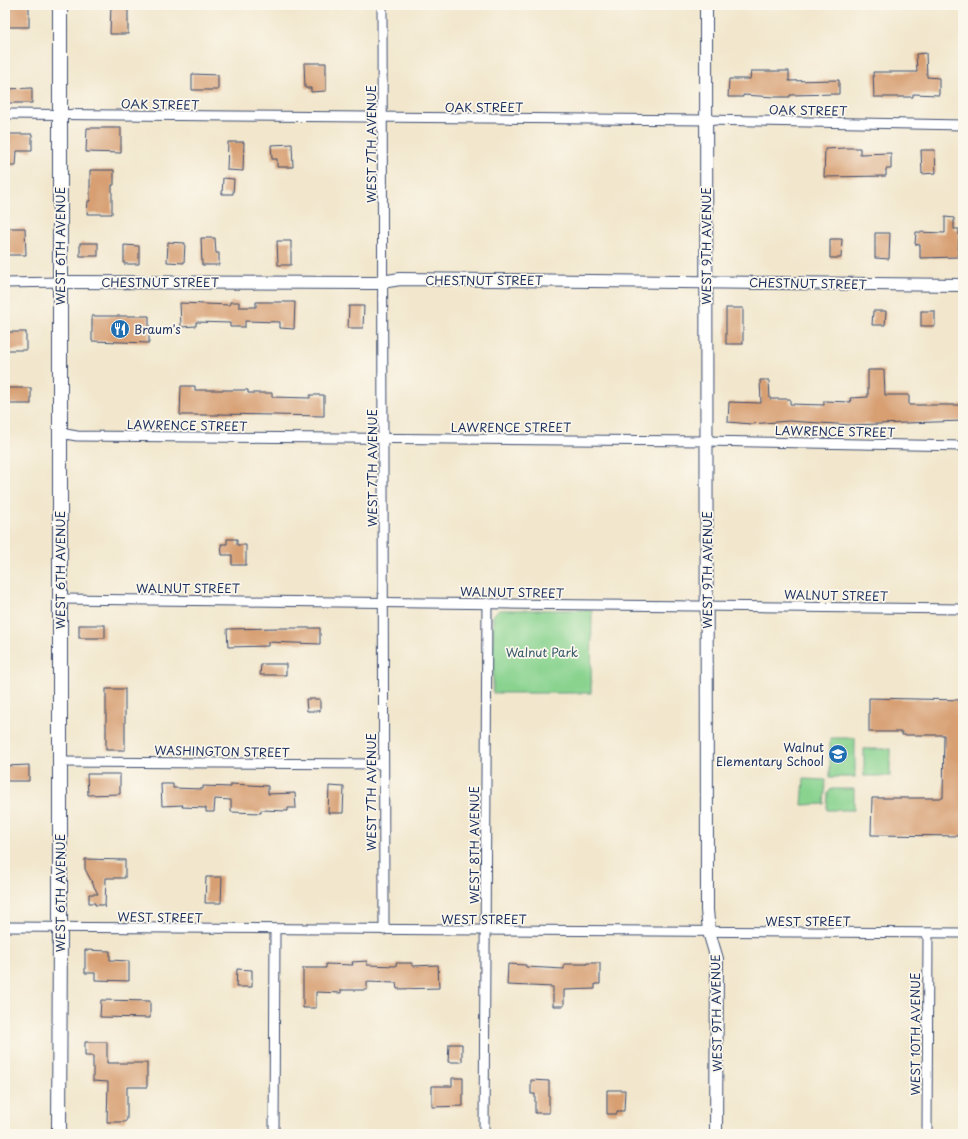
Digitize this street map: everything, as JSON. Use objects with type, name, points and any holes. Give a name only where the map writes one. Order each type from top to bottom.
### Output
[{"type":"main road","name":"WEST 6TH AVENUE","points":[[59,1134],[60,5]]},
{"type":"street","name":"WEST 7TH AVENUE","points":[[382,5],[384,930]]},
{"type":"street","name":"WEST 9TH AVENUE","points":[[706,5],[707,910],[709,932],[717,959],[716,1134]]},
{"type":"street","name":"OAK STREET","points":[[5,114],[706,120],[963,125]]},
{"type":"street","name":"CHESTNUT STREET","points":[[5,283],[383,282],[400,279],[706,281],[963,286]]},
{"type":"street","name":"LAWRENCE STREET","points":[[60,434],[77,436],[706,441],[963,446]]},
{"type":"street","name":"WALNUT STREET","points":[[60,600],[487,603],[963,609]]},
{"type":"street","name":"WEST 8TH AVENUE","points":[[484,1134],[487,603]]},
{"type":"street","name":"WASHINGTON STREET","points":[[60,762],[383,764]]},
{"type":"street","name":"WEST STREET","points":[[5,927],[275,930],[963,933]]},
{"type":"street","points":[[274,1134],[275,930]]},
{"type":"street","name":"WEST 10TH AVENUE","points":[[927,1134],[928,934]]},
{"type":"green space","name":"Walnut Park","points":[[499,610],[592,610],[591,693],[493,693],[493,615]]},
{"type":"green space","points":[[830,738],[855,738],[855,777],[830,777]]},
{"type":"green space","points":[[864,749],[890,749],[890,776],[864,776]]},
{"type":"green space","points":[[804,779],[826,780],[824,804],[802,805]]},
{"type":"green space","points":[[831,789],[854,789],[854,810],[827,810],[828,793]]},
{"type":"building","points":[[5,5],[29,5],[29,27],[5,27]]},
{"type":"building","points":[[111,5],[128,5],[128,34],[110,34]]},
{"type":"building","points":[[926,53],[927,77],[939,78],[939,95],[913,94],[913,97],[874,97],[873,72],[917,72],[916,54]]},
{"type":"building","points":[[304,63],[326,63],[326,91],[311,92],[311,88],[305,88]]},
{"type":"building","points":[[751,71],[789,71],[789,81],[839,80],[839,94],[790,95],[790,97],[743,95],[743,97],[728,97],[729,79],[750,79]]},
{"type":"building","points":[[192,74],[218,75],[218,90],[192,90]]},
{"type":"building","points":[[32,88],[32,103],[5,103],[5,89]]},
{"type":"building","points":[[87,128],[121,128],[121,153],[86,152]]},
{"type":"building","points":[[5,134],[32,134],[32,151],[17,151],[16,166],[5,166]]},
{"type":"building","points":[[228,142],[244,142],[243,171],[227,170]]},
{"type":"building","points":[[292,144],[293,167],[277,167],[277,159],[272,159],[271,145]]},
{"type":"building","points":[[860,148],[860,154],[891,153],[891,169],[886,169],[886,176],[824,177],[825,149]]},
{"type":"building","points":[[921,150],[935,150],[936,173],[922,174]]},
{"type":"building","points":[[90,170],[114,170],[114,185],[112,185],[112,214],[87,214],[88,201],[90,201]]},
{"type":"building","points":[[223,178],[234,179],[233,194],[222,194]]},
{"type":"building","points":[[945,217],[954,218],[954,229],[959,229],[958,257],[920,258],[920,245],[915,244],[916,232],[945,233]]},
{"type":"building","points":[[5,228],[25,228],[26,255],[5,255]]},
{"type":"building","points":[[875,233],[890,233],[889,259],[875,258]]},
{"type":"building","points":[[201,238],[215,238],[216,253],[219,253],[219,265],[202,265]]},
{"type":"building","points":[[830,239],[842,239],[841,258],[830,258]]},
{"type":"building","points":[[277,241],[291,241],[291,265],[278,265]]},
{"type":"building","points":[[168,242],[185,243],[184,263],[167,262]]},
{"type":"building","points":[[80,243],[98,243],[98,256],[80,256]]},
{"type":"building","points":[[124,245],[139,246],[139,264],[124,264]]},
{"type":"building","points":[[230,302],[239,302],[239,307],[256,307],[256,302],[295,302],[294,329],[280,328],[280,322],[245,321],[245,327],[230,327],[230,323],[196,322],[196,326],[181,327],[180,303],[230,305]]},
{"type":"building","points":[[349,306],[364,306],[363,328],[348,328]]},
{"type":"building","points":[[726,308],[743,308],[743,344],[726,344]]},
{"type":"building","points":[[873,311],[886,311],[885,325],[872,325]]},
{"type":"building","points":[[921,311],[935,311],[935,326],[921,326]]},
{"type":"building","name":"Braum's","points":[[92,316],[149,316],[149,343],[92,341]]},
{"type":"building","points":[[5,332],[26,332],[26,350],[5,350]]},
{"type":"building","points":[[868,370],[884,370],[885,395],[909,395],[909,405],[963,405],[963,421],[851,425],[789,421],[751,424],[728,422],[729,402],[761,403],[760,380],[769,380],[770,399],[790,399],[790,404],[824,405],[824,401],[851,402],[850,398],[868,397]]},
{"type":"building","points":[[181,386],[195,386],[195,390],[248,390],[248,393],[272,393],[272,397],[310,398],[310,395],[324,395],[324,416],[219,414],[180,415]]},
{"type":"building","points":[[5,388],[31,388],[31,404],[5,404]]},
{"type":"building","points":[[227,539],[237,539],[237,545],[246,545],[246,565],[232,565],[232,555],[222,555],[221,544],[227,544]]},
{"type":"building","points":[[79,625],[105,625],[105,638],[79,638]]},
{"type":"building","points":[[320,628],[320,644],[268,642],[268,646],[228,647],[227,629]]},
{"type":"building","points":[[261,664],[286,664],[286,675],[260,675]]},
{"type":"building","points":[[106,689],[125,689],[125,750],[106,750]]},
{"type":"building","points":[[869,698],[963,700],[963,836],[871,835],[872,798],[943,798],[944,735],[902,735],[902,732],[869,732]]},
{"type":"building","points":[[306,699],[320,699],[320,711],[307,711]]},
{"type":"building","points":[[29,765],[29,781],[5,781],[5,766]]},
{"type":"building","points":[[87,774],[120,774],[120,794],[88,795]]},
{"type":"building","points":[[161,784],[173,784],[173,788],[203,789],[203,786],[231,787],[231,784],[268,786],[268,794],[295,793],[296,808],[288,808],[288,811],[261,810],[261,813],[231,812],[231,800],[215,799],[214,812],[206,812],[206,808],[182,807],[183,805],[162,806]]},
{"type":"building","points":[[329,786],[344,787],[343,813],[328,813]]},
{"type":"building","points":[[85,859],[125,860],[125,878],[106,878],[105,908],[104,905],[89,903],[89,894],[98,894],[85,869]]},
{"type":"building","points":[[206,877],[222,877],[221,903],[205,903]]},
{"type":"building","points":[[85,950],[110,951],[110,960],[129,961],[129,981],[95,980],[95,973],[85,973]]},
{"type":"building","points":[[367,961],[367,965],[396,966],[396,963],[412,963],[412,966],[438,965],[439,988],[397,989],[396,983],[367,982],[367,990],[341,990],[341,993],[316,992],[316,1008],[303,1008],[303,968],[326,968],[326,964],[353,965],[352,962]]},
{"type":"building","points":[[600,963],[600,984],[595,984],[595,989],[564,990],[564,1006],[553,1006],[553,987],[507,985],[508,964],[526,965],[526,967],[564,969],[564,964]]},
{"type":"building","points":[[237,969],[252,970],[252,987],[236,987]]},
{"type":"building","points":[[101,1000],[150,1001],[150,1018],[100,1017]]},
{"type":"building","points":[[85,1042],[107,1042],[107,1063],[147,1063],[147,1087],[127,1087],[127,1119],[125,1122],[107,1122],[108,1082],[93,1081],[93,1056],[85,1056]]},
{"type":"building","points":[[449,1044],[462,1044],[462,1062],[448,1062]]},
{"type":"building","points":[[452,1078],[463,1078],[463,1106],[432,1107],[432,1086],[452,1086]]},
{"type":"building","points":[[531,1080],[549,1081],[549,1113],[535,1113],[535,1094],[531,1094]]},
{"type":"building","points":[[607,1090],[625,1090],[624,1111],[617,1111],[617,1114],[607,1114]]},
{"type":"place","name":"Braum's","points":[[120,329]]},
{"type":"place","name":"Walnut Elementary School","points":[[838,754]]}]
